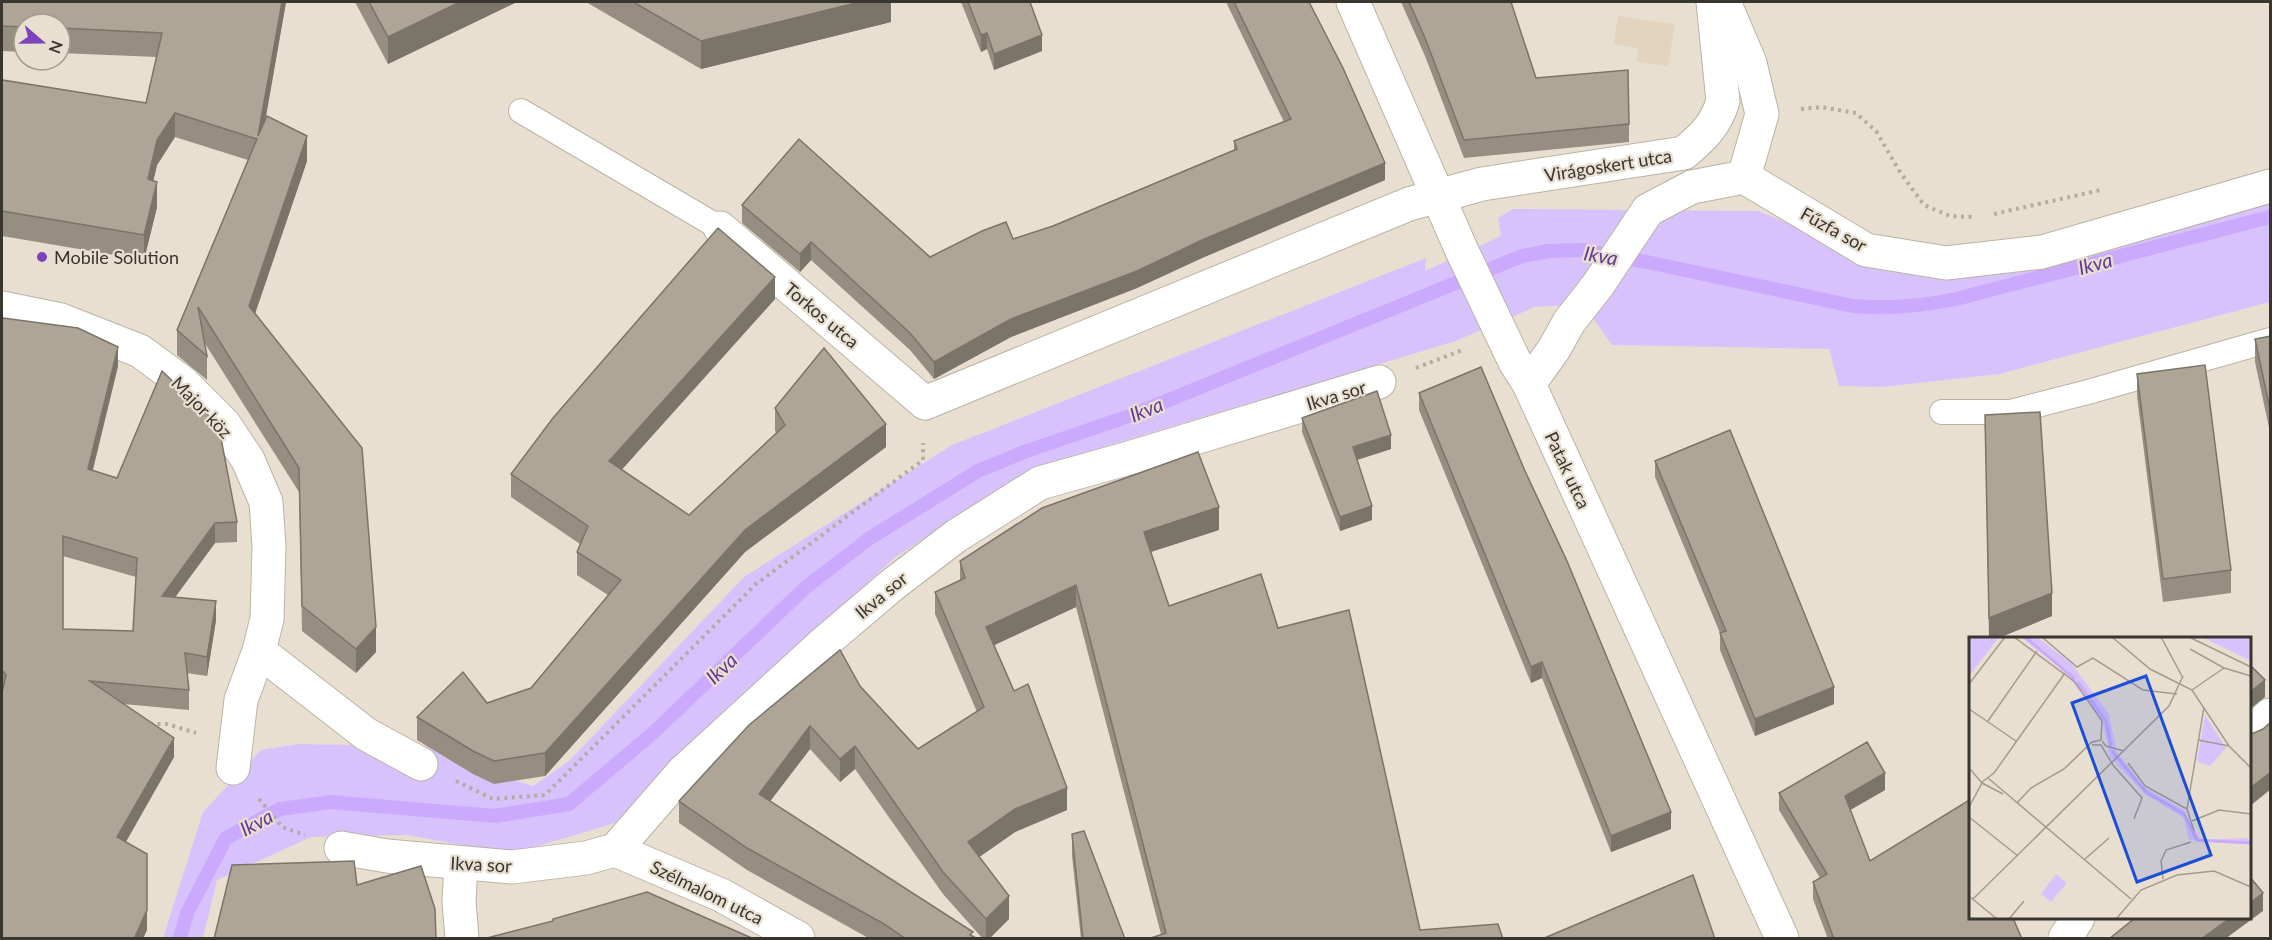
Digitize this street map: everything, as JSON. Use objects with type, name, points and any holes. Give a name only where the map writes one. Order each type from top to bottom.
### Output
[{"type":"street","name":"Patak utca","points":[[1353,2],[1462,251],[1515,362],[1529,384],[1782,939]]},
{"type":"street","name":"Virágoskert utca","points":[[1439,194],[1482,184],[1684,153],[1708,133],[1720,112],[1723,101],[1713,2]]},
{"type":"street","points":[[1529,384],[1554,349],[1569,322],[1598,285],[1625,241],[1648,210],[1692,187],[1744,177],[1762,114],[1750,63],[1724,2]]},
{"type":"street","name":"Fűzfa sor","points":[[1744,177],[1866,250],[1946,263],[2042,252],[2271,186]]},
{"type":"street","points":[[925,403],[1409,204],[1439,194]]},
{"type":"street","name":"Torkos utca","points":[[720,228],[925,403]]},
{"type":"street","name":"Major köz","points":[[2,308],[61,320],[140,351],[182,382],[224,424],[248,460],[267,502],[269,546],[267,619],[259,651],[241,700],[236,771]]},
{"type":"street","name":"Ikva sor","points":[[341,848],[387,856],[512,867],[586,858],[615,850],[682,773],[833,635],[892,585],[956,536],[1040,483],[1379,382]]},
{"type":"street","points":[[259,651],[366,734],[421,764]]},
{"type":"street","points":[[2251,732],[2271,715]]},
{"type":"street","name":"Szélmalom utca","points":[[615,850],[721,895],[798,939]]},
{"type":"street","points":[[461,863],[459,902],[462,939]]},
{"type":"street","points":[[2065,939],[2077,919]]},
{"type":"lane","points":[[521,111],[720,228]]},
{"type":"lane","points":[[1942,412],[2010,412],[2271,340]]},
{"type":"path","points":[[1762,114],[1821,107],[1856,113],[1876,131],[1900,172],[1924,205],[1950,216],[1981,217]]},
{"type":"path","points":[[1992,215],[2106,189]]},
{"type":"path","name":"Ikva sor","points":[[1379,382],[1469,347]]},
{"type":"path","points":[[421,764],[493,800],[545,795],[756,584],[923,460],[925,403]]},
{"type":"path","points":[[140,723],[167,724],[196,733],[236,771],[282,827]]},
{"type":"shaded area","points":[[1618,16],[1675,24],[1668,66],[1637,62],[1638,48],[1614,44]]},
{"type":"shaded area","points":[[2270,177],[2270,302],[1999,374],[1883,387],[1839,386],[1829,349],[1612,345],[1583,304],[1535,307],[1456,341],[1030,469],[894,558],[615,823],[511,854],[407,835],[311,837],[217,880],[203,938],[163,938],[203,812],[261,750],[299,744],[457,747],[488,772],[533,786],[569,761],[744,577],[952,445],[1426,258],[1425,271],[1501,236],[1498,218],[1513,209],[1758,211],[1877,260],[1957,268]]},
{"type":"building","points":[[2,2],[282,2],[258,136],[267,116],[307,136],[249,306],[362,448],[376,627],[356,649],[302,606],[299,468],[198,307],[207,356],[177,330],[257,139],[175,113],[157,140],[148,179],[157,182],[144,235],[2,211],[2,80],[146,103],[162,33],[72,29],[72,12],[12,12],[12,26],[2,26]]},
{"type":"building","points":[[369,2],[460,2],[388,37]]},
{"type":"building","points":[[633,2],[860,2],[701,41]]},
{"type":"building","points":[[968,2],[1030,2],[1042,35],[994,54],[987,33],[981,35]]},
{"type":"building","points":[[1234,2],[1309,2],[1343,68],[1385,163],[1202,240],[1137,271],[1011,319],[934,362],[910,333],[811,242],[800,254],[742,205],[799,139],[930,257],[982,231],[1006,222],[1013,239],[1053,226],[1237,149],[1234,141],[1291,119]]},
{"type":"building","points":[[1409,2],[1511,2],[1536,78],[1628,70],[1629,124],[1464,140]]},
{"type":"building","points":[[718,228],[775,277],[609,461],[689,515],[785,425],[775,408],[824,348],[886,424],[745,530],[545,753],[494,761],[417,717],[463,672],[487,703],[531,688],[621,580],[577,552],[588,526],[511,474],[553,418]]},
{"type":"building","points":[[3,318],[78,328],[118,347],[88,469],[117,478],[162,371],[209,416],[220,433],[237,522],[215,523],[162,596],[216,601],[207,657],[185,653],[189,690],[90,681],[174,738],[117,837],[147,854],[147,910],[134,939],[2,939],[2,693],[6,675],[2,670]],"holes":[[[63,536],[137,558],[133,631],[63,629]]]},
{"type":"building","points":[[2271,336],[2271,414],[2255,339]]},
{"type":"building","points":[[2205,365],[2231,570],[2163,579],[2137,374]]},
{"type":"building","points":[[1481,367],[1525,471],[1567,561],[1671,812],[1611,836],[1542,662],[1531,667],[1419,393]]},
{"type":"building","points":[[1377,391],[1391,435],[1353,447],[1372,506],[1340,517],[1302,418]]},
{"type":"building","points":[[2040,412],[2052,593],[1989,618],[1985,415]]},
{"type":"building","points":[[1730,430],[1834,687],[1755,719],[1720,633],[1726,631],[1655,461]]},
{"type":"building","points":[[1198,452],[1219,507],[1144,532],[1169,606],[1261,574],[1278,628],[1349,610],[1420,930],[1498,924],[1503,939],[1148,939],[1166,933],[1076,585],[986,627],[1014,691],[1028,684],[1067,788],[1015,809],[968,842],[1009,896],[986,919],[943,872],[855,746],[840,759],[810,726],[759,794],[973,932],[970,935],[978,939],[906,939],[884,924],[747,848],[679,801],[749,725],[840,650],[860,686],[918,749],[984,707],[935,592],[965,578],[960,561],[1042,508]]},
{"type":"building","points":[[2251,666],[2265,680],[2251,691]]},
{"type":"building","points":[[2271,722],[2271,772],[2251,787],[2251,733],[2263,729]]},
{"type":"building","points":[[1867,742],[1885,773],[1845,796],[1870,861],[1969,800],[1969,919],[2013,919],[2022,939],[1834,939],[1813,882],[1827,874],[1779,793]]},
{"type":"building","points":[[1084,831],[1125,939],[1083,939],[1072,834]]},
{"type":"building","points":[[354,861],[357,885],[421,866],[435,909],[436,939],[214,939],[232,865]]},
{"type":"building","points":[[1693,875],[1715,939],[1542,939]]},
{"type":"building","points":[[2251,878],[2263,893],[2251,902]]},
{"type":"building","points":[[647,892],[754,939],[483,939],[553,921],[553,919]]},
{"type":"building","points":[[2134,919],[2229,919],[2201,939],[2109,939]]},
{"type":"waterway","name":"Ikva","points":[[180,938],[187,913],[226,838],[280,809],[331,802],[495,816],[569,804],[653,733],[806,587],[870,538],[978,471],[1024,452],[1132,415],[1522,256],[1549,251],[1581,250],[1853,306],[1892,307],[1956,299],[2270,217]]},
{"type":"place","name":"Mobile Solution","points":[[42,257]]}]
